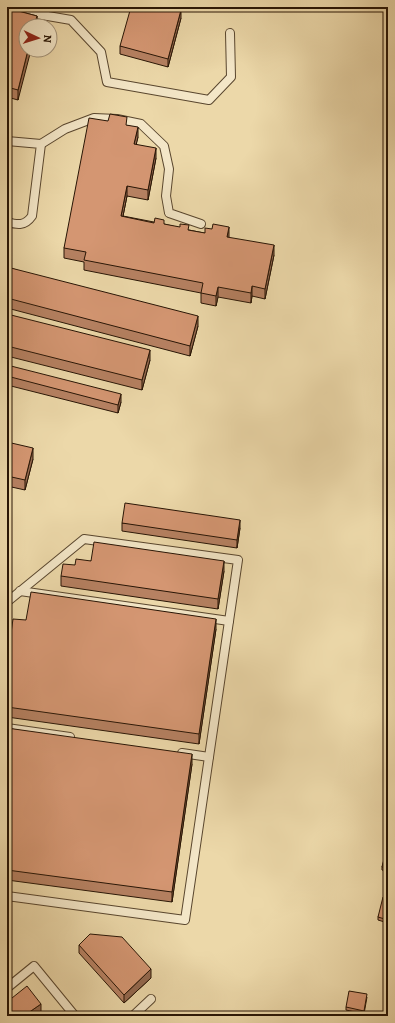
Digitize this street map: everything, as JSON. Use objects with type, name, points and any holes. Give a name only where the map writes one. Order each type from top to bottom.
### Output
[{"type":"lane","points":[[7,9],[71,20],[101,52],[107,82],[210,100],[231,77],[230,32]]},
{"type":"lane","points":[[7,141],[42,144],[65,130],[94,118],[117,119],[141,124],[164,146],[168,170],[166,196],[169,213],[201,224]]},
{"type":"lane","points":[[7,222],[18,225],[27,223],[32,216],[42,144]]},
{"type":"lane","points":[[7,602],[84,539],[238,560],[185,920],[8,897]]},
{"type":"lane","points":[[20,591],[229,621]]},
{"type":"lane","points":[[7,728],[77,738]]},
{"type":"lane","points":[[170,751],[209,757]]},
{"type":"lane","points":[[7,988],[34,966],[70,1014]]},
{"type":"lane","points":[[133,1016],[151,999]]},
{"type":"building","points":[[131,7],[172,7],[181,10],[168,59],[120,46]]},
{"type":"building","points":[[7,8],[37,16],[36,18],[18,18],[18,58],[26,58],[18,90],[7,87]]},
{"type":"building","points":[[110,114],[127,117],[126,125],[138,127],[134,144],[156,148],[148,190],[127,186],[121,216],[154,223],[155,218],[164,220],[164,224],[180,227],[180,224],[189,225],[188,230],[205,233],[205,228],[212,229],[213,224],[229,227],[227,237],[274,245],[265,289],[252,286],[251,293],[218,287],[216,296],[201,293],[203,283],[84,260],[86,252],[64,248],[89,118],[108,121]]},
{"type":"building","points":[[7,267],[198,316],[190,346],[7,298]]},
{"type":"building","points":[[7,314],[150,350],[142,380],[7,346]]},
{"type":"building","points":[[7,365],[121,394],[118,405],[7,376]]},
{"type":"building","points":[[7,442],[33,448],[25,480],[7,476]]},
{"type":"building","points":[[125,503],[240,520],[237,540],[122,523]]},
{"type":"building","points":[[94,542],[224,561],[218,599],[61,576],[63,564],[75,565],[76,559],[91,561]]},
{"type":"building","points":[[31,592],[216,619],[199,734],[7,707],[7,662],[13,619],[26,620]]},
{"type":"building","points":[[7,728],[192,754],[172,892],[7,870]]},
{"type":"building","points":[[388,847],[388,869],[382,867]]},
{"type":"building","points":[[383,897],[388,898],[388,920],[378,917]]},
{"type":"building","points":[[90,934],[122,937],[151,969],[124,995],[79,945]]},
{"type":"building","points":[[386,951],[388,951],[388,964],[384,963]]},
{"type":"building","points":[[27,986],[41,1004],[28,1013],[30,1016],[7,1016],[7,1002]]},
{"type":"building","points":[[349,991],[367,994],[364,1011],[346,1007]]},
{"type":"building","points":[[385,1008],[388,1009],[388,1016],[383,1016]]}]
